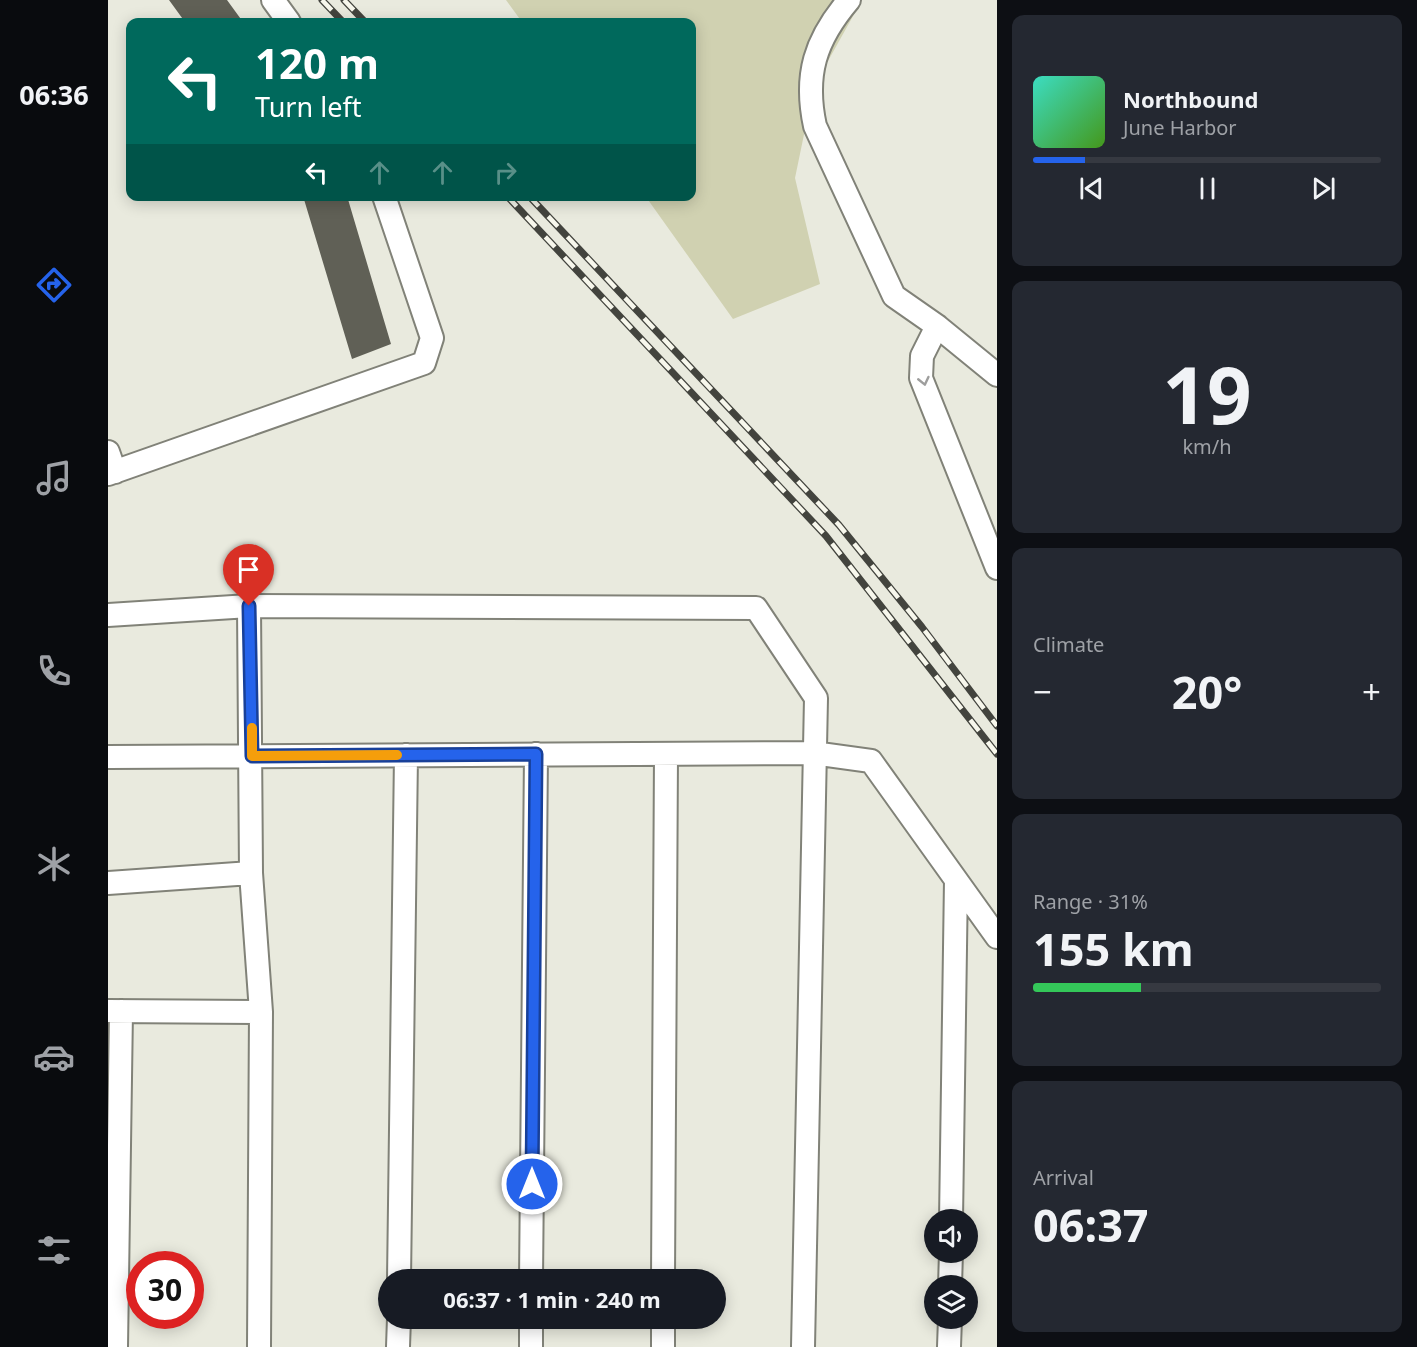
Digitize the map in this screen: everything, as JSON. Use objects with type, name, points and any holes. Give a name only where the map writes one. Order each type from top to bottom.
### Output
[{"type":"street","points":[[273,0],[286,18]]},
{"type":"street","points":[[849,0],[820,42],[811,72],[809,99],[815,126],[894,296],[937,326],[997,375]]},
{"type":"street","points":[[110,466],[424,363],[432,338],[386,201]]},
{"type":"street","points":[[937,326],[922,356],[921,378],[997,568]]},
{"type":"street","points":[[249,606],[252,756],[251,873],[261,1012],[259,1347]]},
{"type":"street","points":[[108,615],[249,606],[756,608],[816,698],[813,753],[803,1347]]},
{"type":"street","points":[[108,757],[813,753],[871,761],[997,937]]},
{"type":"street","points":[[531,1269],[536,754]]},
{"type":"street","points":[[663,1269],[666,754]]},
{"type":"street","points":[[399,1269],[406,755]]},
{"type":"street","points":[[108,883],[251,873]]},
{"type":"street","points":[[951,1209],[956,880]]},
{"type":"street","points":[[116,1347],[115,1011],[261,1012]]},
{"type":"street","points":[[398,1347],[399,1329]]},
{"type":"street","points":[[531,1329],[531,1347]]},
{"type":"street","points":[[663,1329],[663,1347]]},
{"type":"street","points":[[949,1347],[950,1329]]},
{"type":"green space","points":[[506,0],[862,0],[814,86],[795,178],[820,284],[733,319],[649,201],[696,201],[696,18],[519,18]]},
{"type":"building","points":[[169,0],[227,0],[240,18],[182,18]]},
{"type":"building","points":[[305,201],[348,201],[391,344],[352,359]]},
{"type":"railway","points":[[322,0],[339,18]]},
{"type":"railway","points":[[344,0],[361,18]]},
{"type":"railway","points":[[512,201],[826,536],[997,754]]},
{"type":"railway","points":[[534,201],[839,525],[922,627],[997,726]]},
{"type":"slow traffic","points":[[252,728],[252,756],[397,755]]},
{"type":"route","points":[[249,606],[252,756],[536,754],[532,1184]]}]
